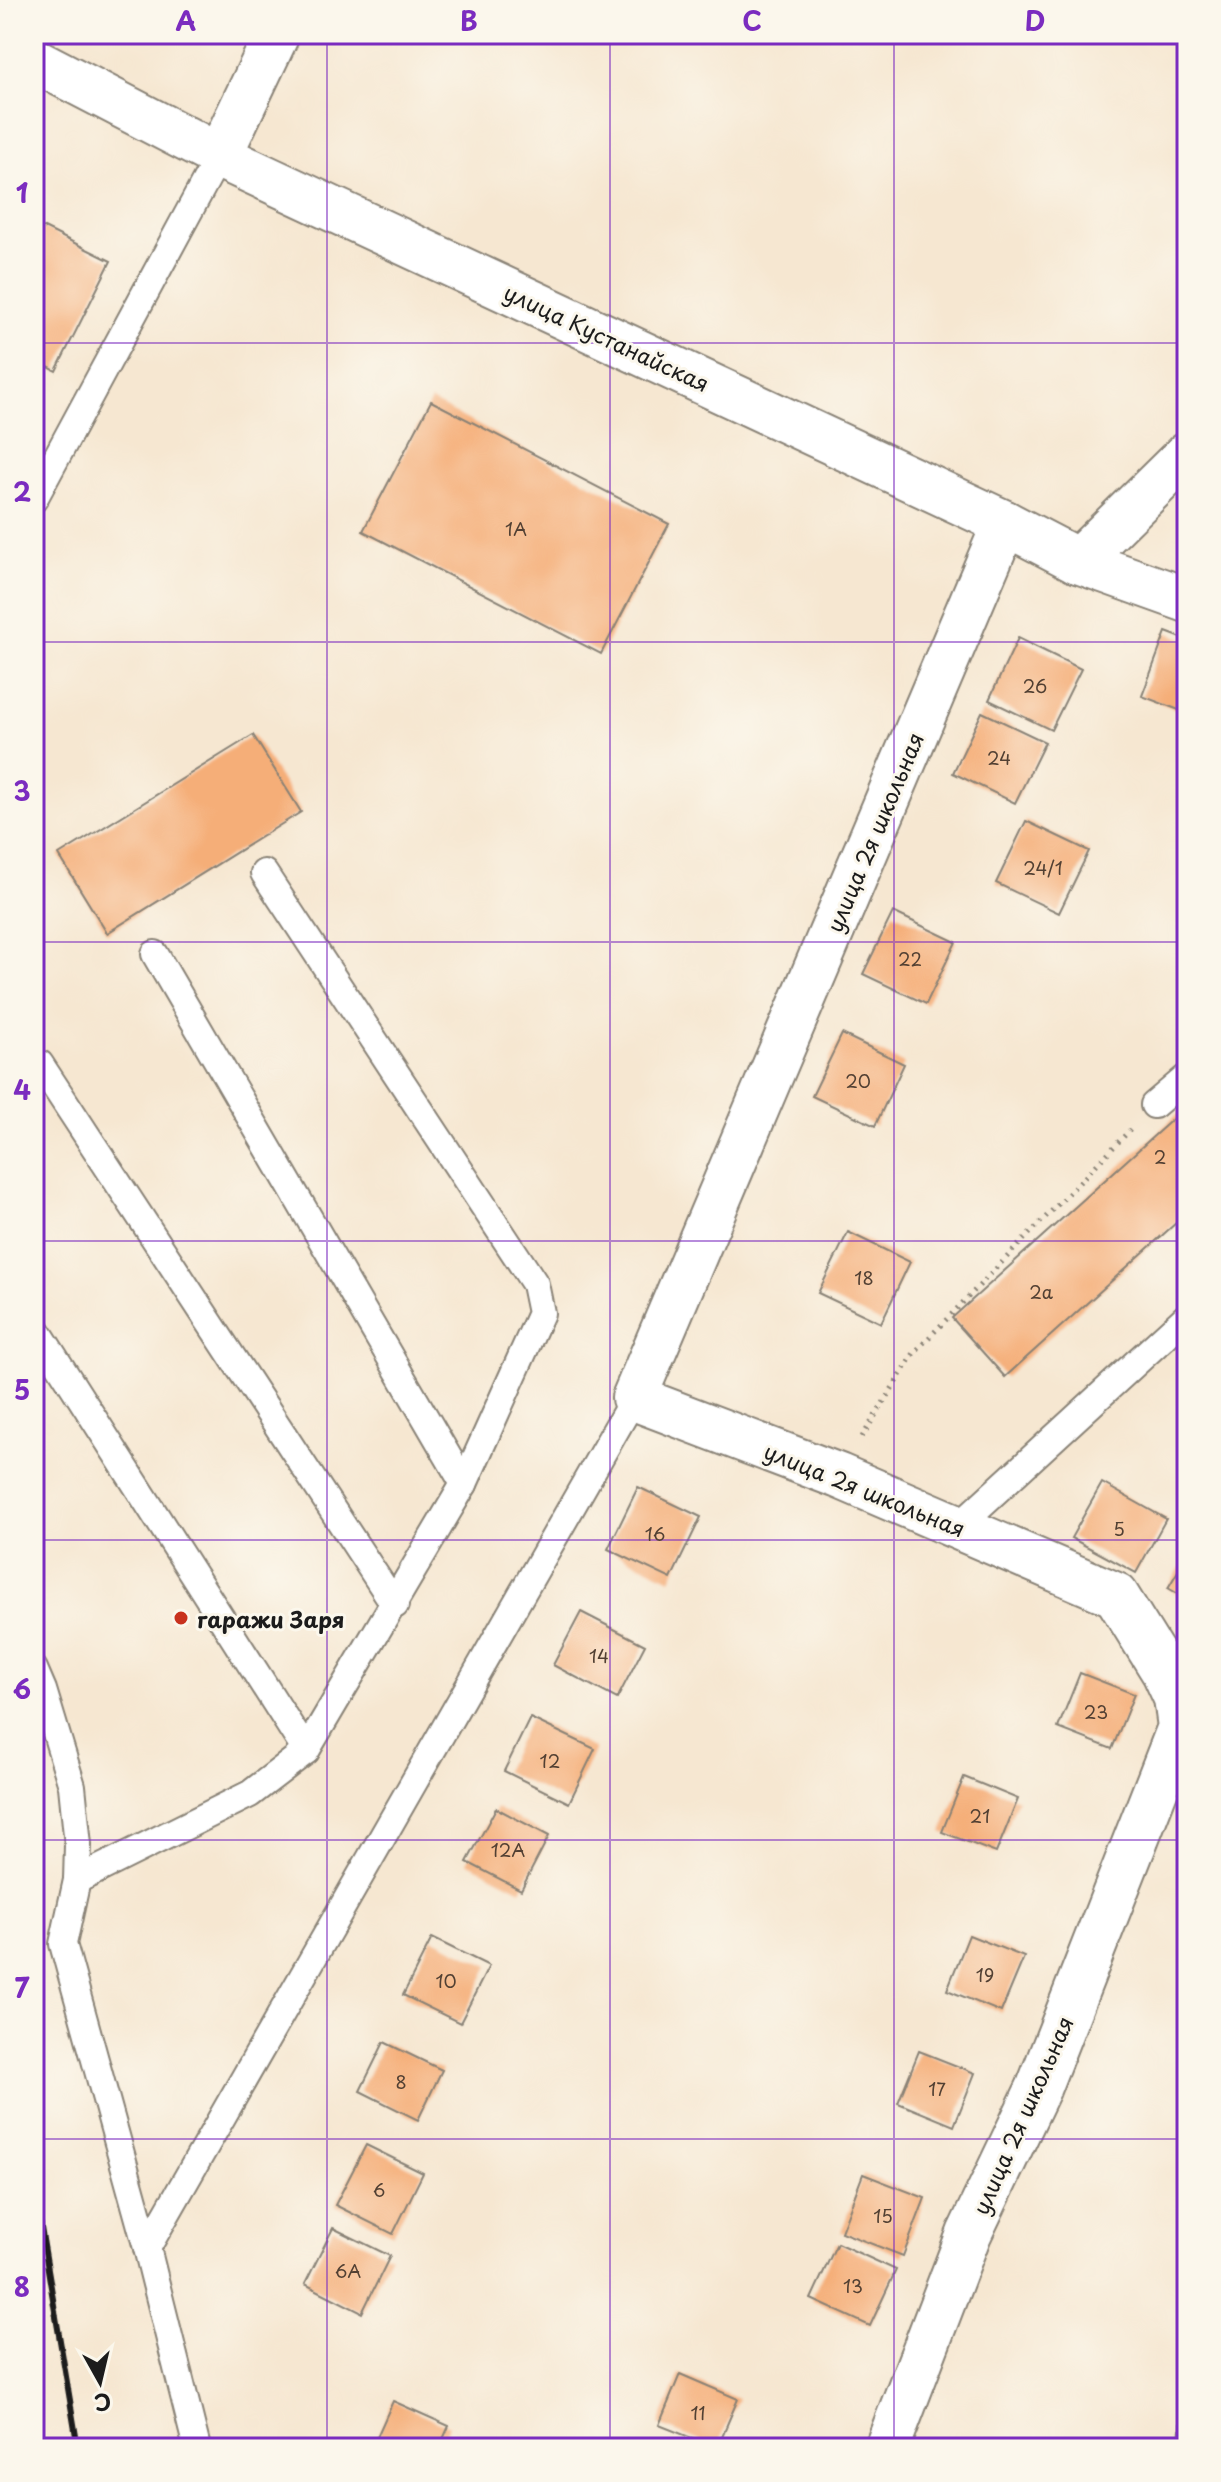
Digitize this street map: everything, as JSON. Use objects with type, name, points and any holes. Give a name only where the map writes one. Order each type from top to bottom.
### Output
[{"type":"street","points":[[219,156],[277,34]]},
{"type":"street","name":"улица Кустанайская","points":[[34,60],[219,156],[1005,523],[1078,561],[1187,600]]},
{"type":"street","points":[[1078,561],[1187,454]]},
{"type":"street","name":"улица 2я школьная","points":[[887,2448],[969,2234],[1038,2089],[1184,1728],[1176,1698],[1164,1672],[1116,1595],[839,1476],[634,1398],[1005,523]]},
{"type":"lane","points":[[34,499],[219,156]]},
{"type":"lane","points":[[77,1880],[250,1794],[306,1751],[464,1484],[541,1313],[535,1284],[264,873]]},
{"type":"lane","points":[[155,954],[464,1484]]},
{"type":"lane","points":[[40,1064],[395,1605]]},
{"type":"lane","points":[[1154,1105],[1187,1077]]},
{"type":"lane","points":[[957,1527],[1187,1316]]},
{"type":"lane","points":[[34,1325],[306,1751]]},
{"type":"lane","points":[[147,2248],[634,1398]]},
{"type":"lane","points":[[34,1669],[72,1786],[78,1845],[77,1880],[63,1944],[147,2248],[197,2448]]},
{"type":"path","points":[[839,1476],[914,1353],[1154,1105]]},
{"type":"building","points":[[34,223],[111,261],[56,371],[34,360]]},
{"type":"building","points":[[431,401],[669,524],[601,654],[363,531]]},
{"type":"building","points":[[1166,632],[1187,640],[1187,713],[1142,696]]},
{"type":"building","points":[[1018,638],[1081,669],[1051,730],[989,700]]},
{"type":"building","points":[[982,712],[1045,742],[1015,803],[953,773]]},
{"type":"building","points":[[253,735],[301,812],[107,933],[59,855]]},
{"type":"building","points":[[1026,821],[1089,851],[1059,913],[996,883]]},
{"type":"building","points":[[893,912],[956,942],[926,1004],[863,974]]},
{"type":"building","points":[[842,1034],[904,1064],[875,1126],[812,1096]]},
{"type":"building","points":[[1187,1106],[1187,1213],[1005,1377],[952,1318]]},
{"type":"building","points":[[848,1232],[910,1262],[881,1323],[818,1293]]},
{"type":"building","points":[[1102,1483],[1166,1519],[1136,1573],[1071,1538]]},
{"type":"building","points":[[638,1487],[701,1517],[671,1579],[608,1549]]},
{"type":"building","points":[[1187,1556],[1187,1599],[1168,1588]]},
{"type":"building","points":[[581,1612],[645,1645],[617,1699],[553,1665]]},
{"type":"building","points":[[1080,1673],[1134,1694],[1112,1749],[1058,1728]]},
{"type":"building","points":[[530,1718],[595,1749],[569,1803],[504,1771]]},
{"type":"building","points":[[964,1777],[1018,1799],[996,1853],[942,1832]]},
{"type":"building","points":[[496,1808],[549,1836],[521,1890],[467,1862]]},
{"type":"building","points":[[969,1935],[1024,1957],[1001,2012],[947,1990]]},
{"type":"building","points":[[432,1938],[489,1966],[460,2023],[403,1995]]},
{"type":"building","points":[[384,2042],[442,2070],[418,2120],[360,2091]]},
{"type":"building","points":[[919,2051],[975,2073],[954,2126],[898,2103]]},
{"type":"building","points":[[366,2145],[423,2173],[393,2234],[335,2205]]},
{"type":"building","points":[[863,2174],[925,2198],[903,2256],[841,2232]]},
{"type":"building","points":[[333,2228],[390,2256],[362,2313],[305,2284]]},
{"type":"building","points":[[837,2243],[896,2270],[870,2326],[811,2299]]},
{"type":"building","points":[[1185,2313],[1187,2448],[1179,2448]]},
{"type":"building","points":[[680,2374],[738,2399],[717,2448],[659,2425]]},
{"type":"building","points":[[393,2401],[449,2426],[439,2448],[372,2448]]},
{"type":"railway","points":[[34,2186],[78,2448]]},
{"type":"railway","points":[[34,2389],[42,2448]]},
{"type":"place","name":"гаражи Заря","points":[[181,1618]]}]
